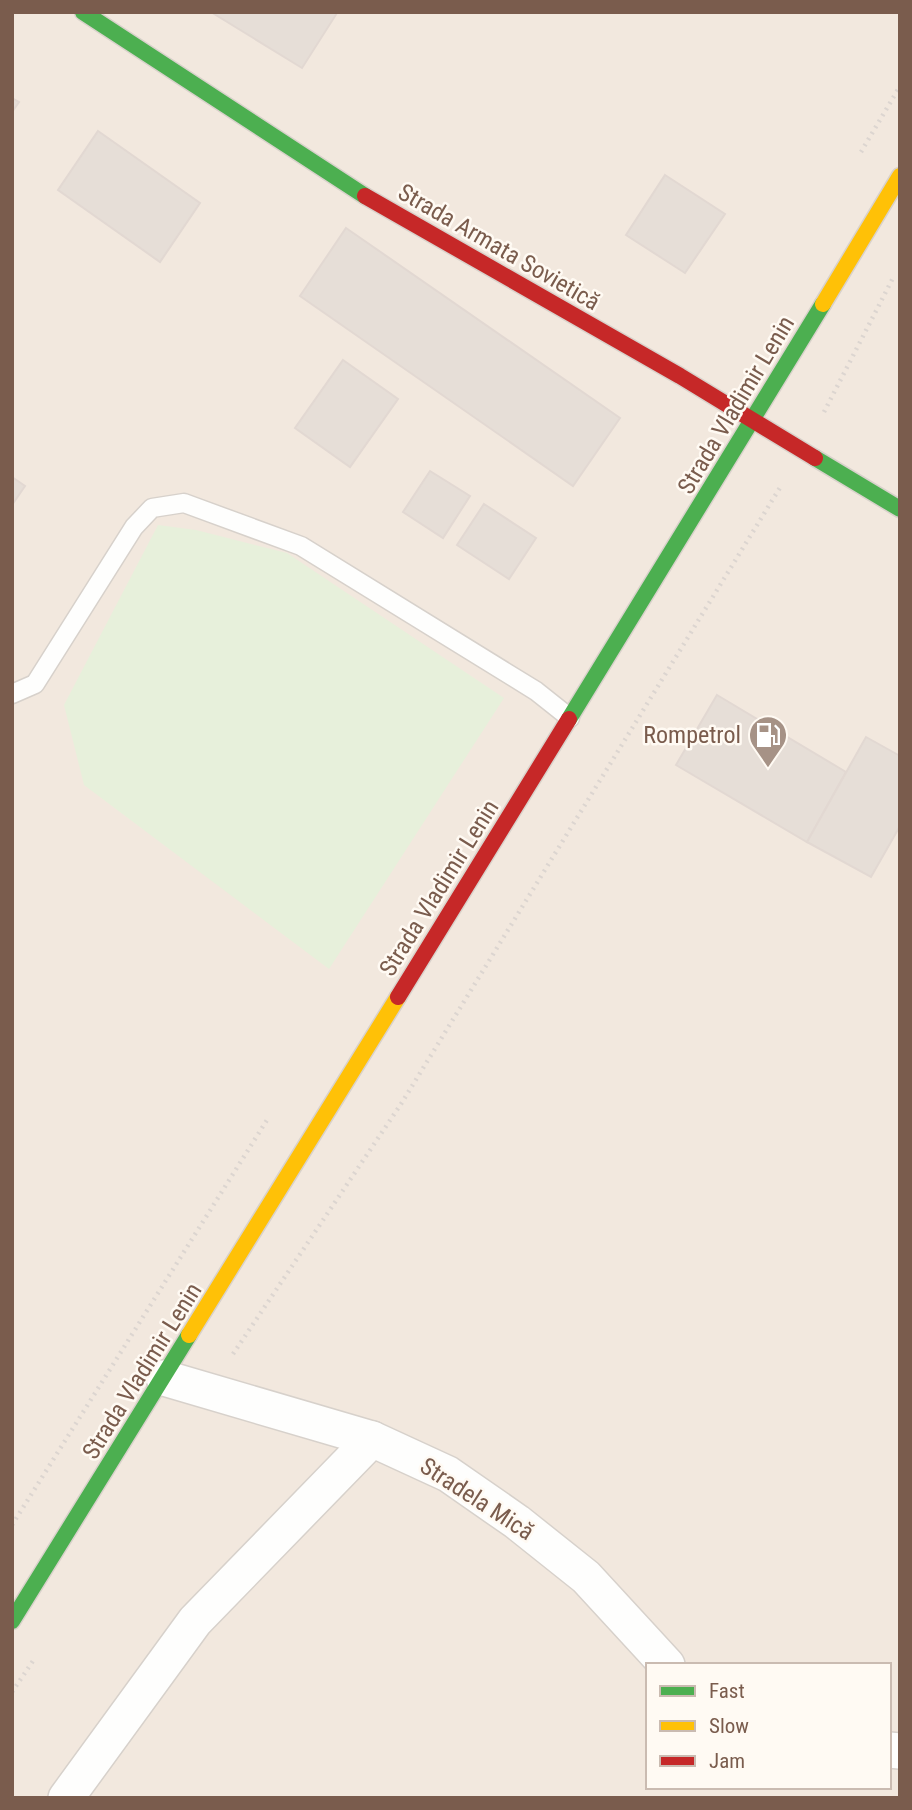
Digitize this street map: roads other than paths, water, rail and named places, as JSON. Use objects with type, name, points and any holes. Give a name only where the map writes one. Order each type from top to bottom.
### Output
[{"type":"main road","name":"Strada Armata Sovietică","points":[[83,12],[372,200],[754,419],[900,509]]},
{"type":"main road","name":"Strada Vladimir Lenin","points":[[12,1621],[754,419],[900,176]]},
{"type":"street","name":"Stradela Mică","points":[[164,1378],[372,1439],[448,1474],[517,1522],[586,1577],[665,1663]]},
{"type":"street","points":[[66,1798],[195,1621],[372,1439]]},
{"type":"lane","points":[[12,694],[35,684],[134,527],[152,508],[184,503],[301,546],[536,691],[570,718]]},
{"type":"place","name":"Rompetrol","points":[[768,769]]}]
